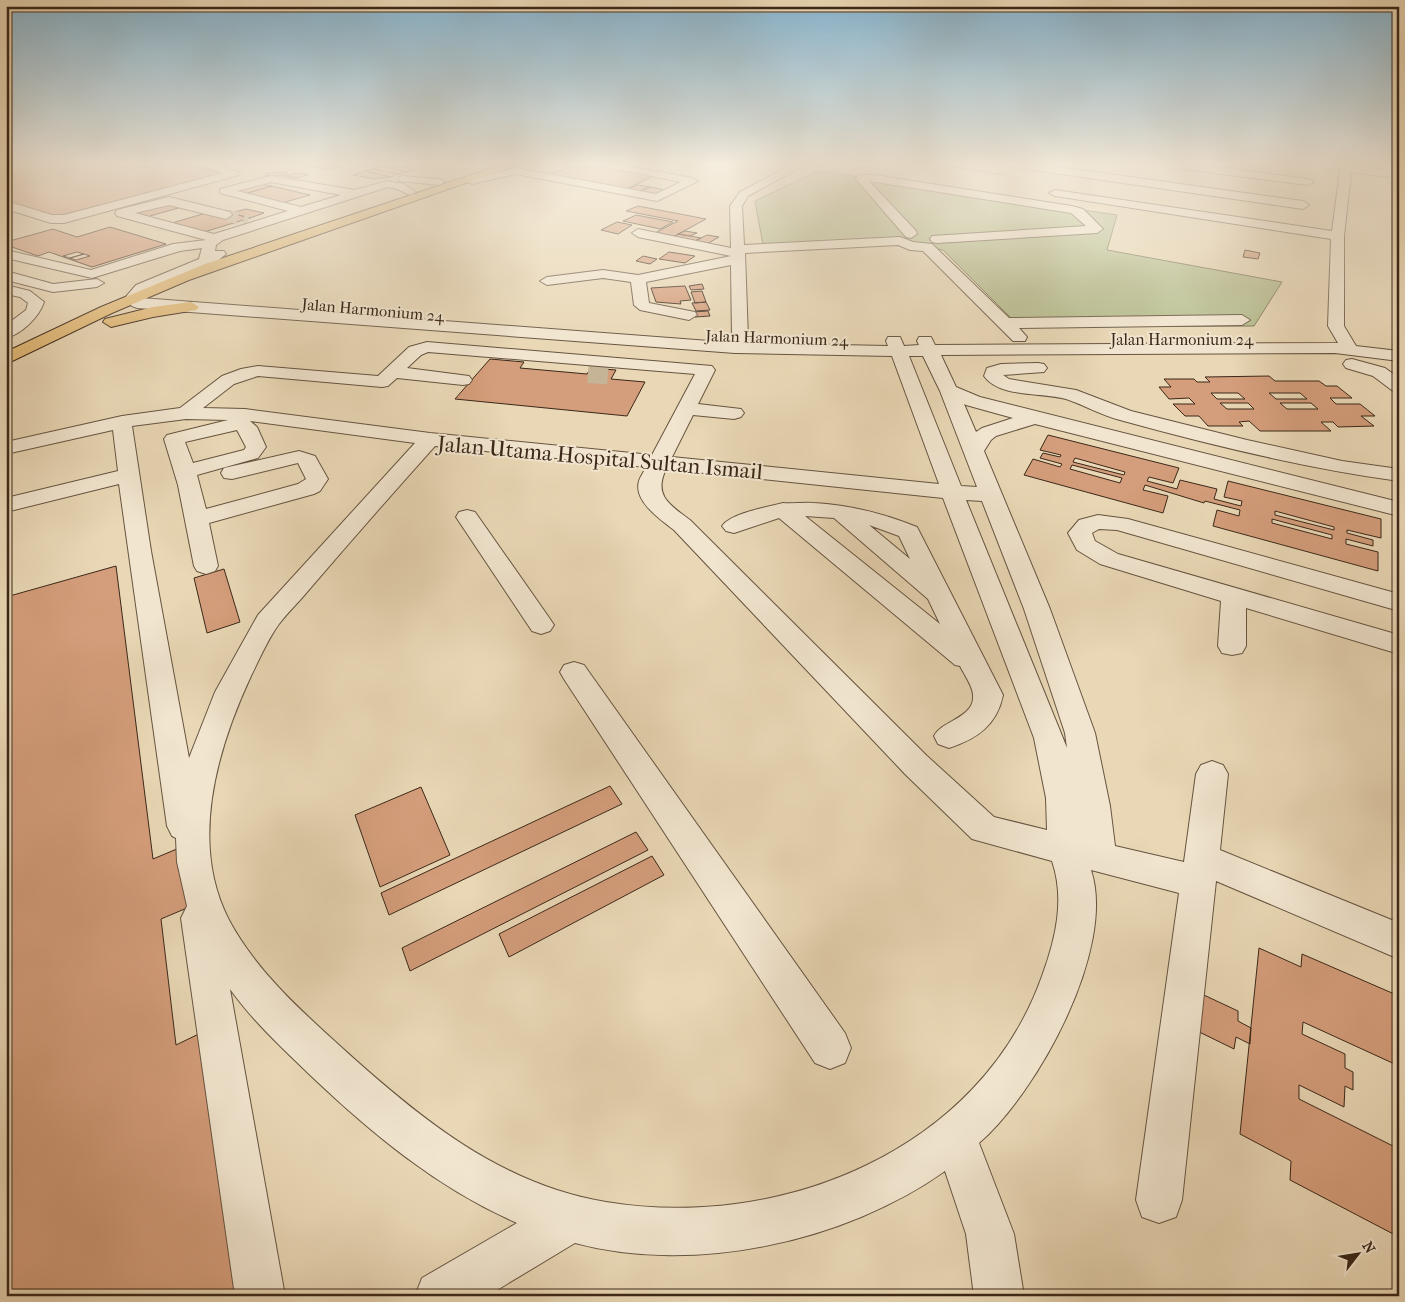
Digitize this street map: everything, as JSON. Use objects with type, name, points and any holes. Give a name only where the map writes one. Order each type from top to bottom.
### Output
[{"type":"main road","points":[[6,359],[216,259],[312,226]]},
{"type":"main road","points":[[6,347],[131,288],[186,266],[216,259],[325,226]]},
{"type":"main road","points":[[6,359],[61,336],[91,327],[148,313],[191,307]]},
{"type":"street","points":[[163,226],[212,241]]},
{"type":"street","points":[[6,254],[92,274],[178,248],[212,241],[246,226]]},
{"type":"street","points":[[737,226],[740,338]]},
{"type":"street","points":[[896,226],[905,238]]},
{"type":"street","points":[[547,281],[603,274],[638,279],[739,254],[905,238],[932,243],[1089,231],[1097,229],[1094,226]]},
{"type":"street","points":[[1269,226],[1338,236]]},
{"type":"street","points":[[1297,230],[1298,226]]},
{"type":"street","points":[[1339,226],[1336,326],[1348,350],[1399,387]]},
{"type":"street","points":[[638,233],[739,254]]},
{"type":"street","points":[[212,241],[216,259]]},
{"type":"street","points":[[932,243],[1022,340]]},
{"type":"street","name":"Jalan Harmonium 24","points":[[216,259],[196,285],[201,291],[215,298],[740,338],[896,346],[928,346],[1022,340],[1348,350],[1399,356]]},
{"type":"street","points":[[6,275],[53,288],[130,278],[186,266]]},
{"type":"street","points":[[638,279],[642,304],[645,308],[688,315]]},
{"type":"street","points":[[6,289],[25,294],[36,302],[33,312],[6,333]]},
{"type":"street","name":"Jalan Harmonium 24","points":[[132,299],[137,303],[735,348],[843,351],[896,346]]},
{"type":"street","points":[[1005,323],[1242,320]]},
{"type":"street","points":[[896,346],[922,402],[951,492],[996,609],[1049,736],[1063,804],[1065,848]]},
{"type":"street","points":[[928,346],[948,390],[1037,609],[1080,733],[1094,806],[1088,872]]},
{"type":"street","name":"Jalan Harmonium 24","points":[[928,346],[976,350],[1348,350],[1399,346]]},
{"type":"street","points":[[186,413],[231,378],[244,373],[258,371],[382,382],[415,351],[427,347],[563,358],[659,373]]},
{"type":"street","points":[[922,402],[948,390],[976,350]]},
{"type":"street","points":[[843,351],[880,361],[911,377]]},
{"type":"street","points":[[563,358],[558,364],[559,368],[588,373]]},
{"type":"street","points":[[1129,367],[1007,369],[998,370],[993,374],[995,379],[1004,384],[1069,394],[1124,415],[1175,428],[1342,467],[1399,475]]},
{"type":"street","points":[[613,375],[706,370],[649,482],[651,496],[656,503],[682,525],[923,771],[984,829],[1065,848],[1088,872],[1201,871],[1399,941]]},
{"type":"street","points":[[393,372],[463,380]]},
{"type":"street","points":[[948,390],[973,401],[1399,509]]},
{"type":"street","points":[[686,409],[734,413]]},
{"type":"street","points":[[6,448],[122,422],[186,413],[430,439]]},
{"type":"street","points":[[973,452],[983,436],[989,432],[1014,422],[1037,417]]},
{"type":"street","points":[[206,566],[186,478],[174,439],[239,420]]},
{"type":"street","points":[[186,478],[245,456],[255,450],[247,427],[239,424],[239,420]]},
{"type":"street","points":[[122,422],[128,475],[260,1296]]},
{"type":"street","name":"Jalan Utama Hospital Sultan Ismail","points":[[991,496],[430,439],[318,561],[267,622],[241,668],[214,729],[194,804],[192,834],[195,872],[200,896],[210,924],[224,950],[255,990],[292,1029],[369,1099],[439,1156],[526,1203],[570,1219],[614,1228],[669,1233],[753,1225],[848,1199],[896,1177],[942,1147],[991,1101],[1022,1059],[1041,1027],[1056,992],[1068,955],[1074,920],[1088,872]]},
{"type":"street","points":[[186,478],[299,457],[308,460],[317,479],[312,486],[306,489],[196,519]]},
{"type":"street","points":[[6,505],[128,475]]},
{"type":"street","points":[[783,510],[972,663]]},
{"type":"street","points":[[734,526],[763,514],[783,510],[820,511],[877,520],[909,532],[938,596],[988,695],[986,710],[971,725],[949,736]]},
{"type":"street","points":[[467,517],[541,625]]},
{"type":"street","points":[[1399,603],[1120,524],[1105,522],[1090,524],[1084,527],[1080,533],[1085,545],[1099,556],[1399,645]]},
{"type":"street","points":[[1232,646],[1234,595]]},
{"type":"street","points":[[574,672],[830,1048]]},
{"type":"street","points":[[1159,1200],[1212,774]]},
{"type":"street","points":[[942,1147],[988,1222],[997,1264],[999,1296]]},
{"type":"street","points":[[440,1296],[570,1219]]},
{"type":"green space","points":[[760,226],[1114,226],[1107,250],[1282,282],[1254,326],[1020,327],[943,250],[887,239],[763,245]]},
{"type":"building","points":[[182,226],[225,226],[204,232]]},
{"type":"building","points":[[609,226],[631,226],[618,234],[601,230]]},
{"type":"building","points":[[645,226],[666,226],[660,229]]},
{"type":"building","points":[[669,226],[694,226],[673,237],[655,233]]},
{"type":"building","points":[[110,227],[166,244],[92,267],[49,252],[38,256],[6,245],[6,242],[53,229],[77,237]]},
{"type":"building","points":[[685,231],[697,233],[690,236],[678,234]]},
{"type":"building","points":[[678,234],[701,238],[695,241],[673,237]]},
{"type":"building","points":[[707,235],[719,237],[707,244],[695,241]]},
{"type":"building","points":[[1245,250],[1260,253],[1258,259],[1243,257]]},
{"type":"building","points":[[77,252],[84,254],[70,258],[63,256]]},
{"type":"building","points":[[669,252],[695,256],[685,263],[659,259]]},
{"type":"building","points":[[84,254],[90,256],[76,260],[70,258]]},
{"type":"building","points":[[643,256],[657,259],[650,264],[636,261]]},
{"type":"building","points":[[702,284],[704,289],[691,290],[689,286]]},
{"type":"building","points":[[685,286],[691,300],[680,301],[681,304],[656,302],[651,288]]},
{"type":"building","points":[[702,291],[706,302],[695,303],[691,292]]},
{"type":"building","points":[[706,302],[710,310],[696,311],[692,303]]},
{"type":"building","points":[[708,311],[710,316],[695,317],[693,312]]},
{"type":"building","points":[[490,359],[524,362],[520,368],[587,374],[591,368],[616,370],[611,379],[645,382],[627,416],[455,399]]},
{"type":"building","points":[[1269,376],[1275,381],[1319,381],[1326,386],[1337,386],[1352,398],[1330,398],[1336,404],[1360,404],[1375,416],[1361,416],[1374,426],[1338,427],[1333,422],[1321,422],[1331,431],[1260,431],[1249,421],[1239,422],[1243,426],[1208,426],[1199,416],[1185,416],[1173,404],[1195,404],[1189,398],[1169,399],[1159,387],[1171,387],[1164,379],[1194,379],[1197,382],[1210,382],[1205,377]],"holes":[[[1211,393],[1238,393],[1245,399],[1217,399]],[[1269,393],[1300,393],[1307,399],[1276,399]],[[1220,403],[1248,403],[1254,409],[1227,409]],[[1280,403],[1311,403],[1318,409],[1287,409]]]},
{"type":"building","points":[[1048,435],[1179,468],[1173,483],[1149,477],[1147,481],[1177,489],[1180,480],[1217,489],[1214,499],[1241,506],[1242,501],[1224,497],[1228,481],[1381,519],[1381,538],[1347,530],[1347,533],[1373,540],[1373,546],[1346,539],[1346,544],[1378,552],[1378,571],[1213,526],[1217,510],[1239,516],[1240,510],[1205,501],[1204,503],[1145,485],[1143,490],[1168,496],[1163,513],[1024,475],[1033,459],[1060,467],[1062,464],[1040,458],[1043,453],[1060,457],[1061,455],[1040,450]],"holes":[[[1075,458],[1125,472],[1124,475],[1073,462]],[[1072,465],[1122,478],[1120,483],[1070,469]],[[1275,511],[1334,527],[1334,530],[1275,515]],[[1272,519],[1332,535],[1332,539],[1272,523]]]},
{"type":"building","points":[[116,566],[153,859],[184,846],[194,905],[161,919],[176,1045],[209,1029],[251,1296],[6,1296],[6,597]]},
{"type":"building","points":[[224,569],[240,622],[207,633],[194,578]]},
{"type":"building","points":[[610,786],[622,804],[389,915],[381,893]]},
{"type":"building","points":[[421,787],[450,855],[380,887],[355,815]]},
{"type":"building","points":[[636,832],[648,850],[410,971],[402,948]]},
{"type":"building","points":[[652,856],[664,875],[509,957],[499,934]]},
{"type":"building","points":[[1259,948],[1301,967],[1302,954],[1399,996],[1399,1066],[1303,1022],[1302,1034],[1345,1054],[1345,1068],[1353,1072],[1353,1090],[1345,1086],[1344,1107],[1299,1085],[1299,1099],[1399,1149],[1399,1237],[1290,1180],[1291,1161],[1240,1134]]},
{"type":"building","points":[[1191,989],[1238,1011],[1238,1021],[1251,1028],[1250,1044],[1236,1037],[1234,1049],[1185,1025]]},
{"type":"tunnel","points":[[588,373],[613,375]]}]
